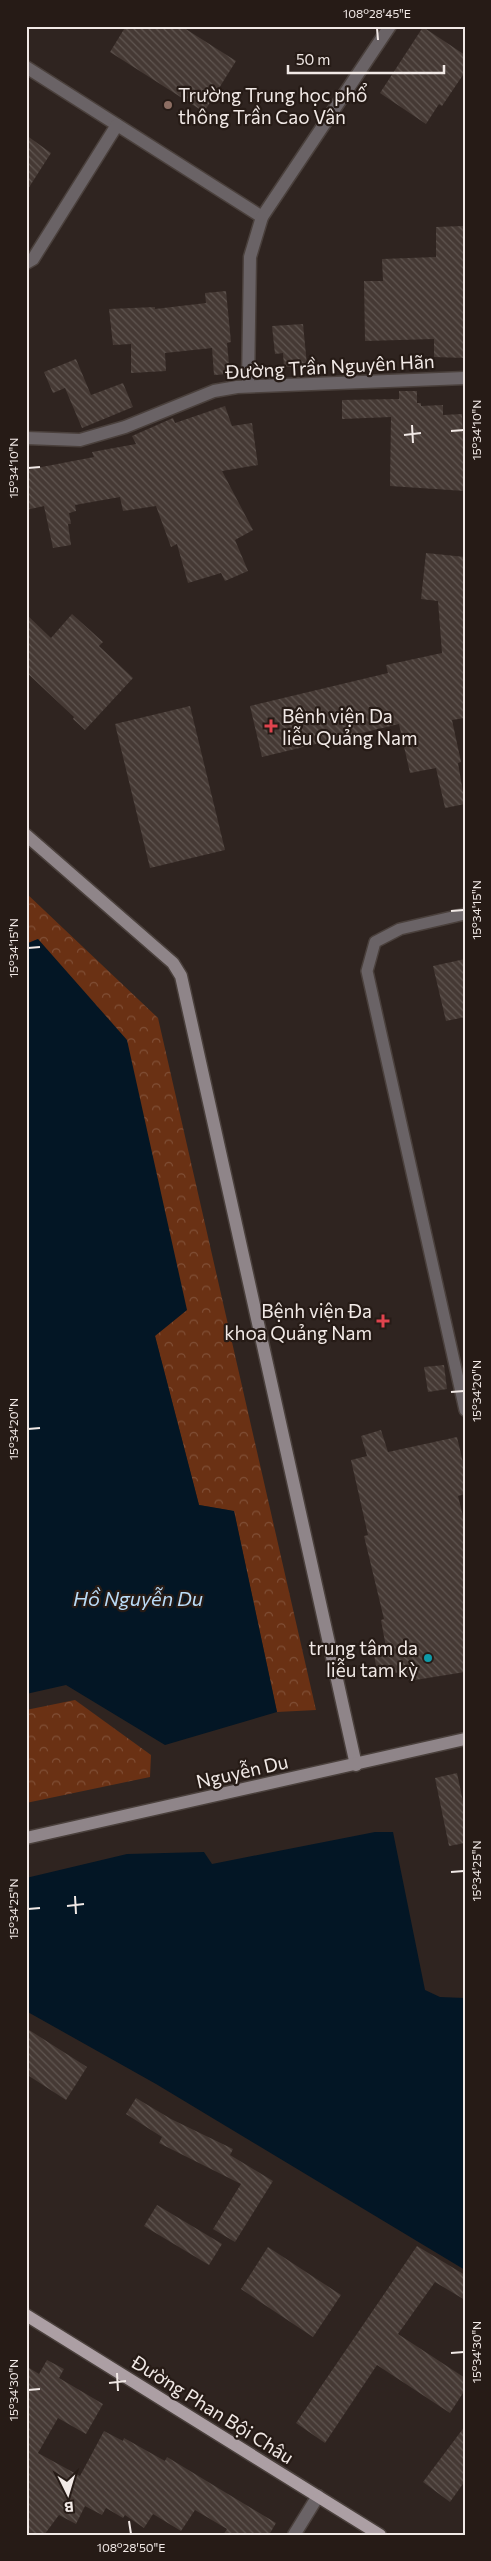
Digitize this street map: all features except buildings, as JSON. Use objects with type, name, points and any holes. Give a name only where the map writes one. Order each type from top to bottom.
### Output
[{"type":"main road","name":"Đường Phan Bội Châu","points":[[26,2315],[380,2535]]},
{"type":"street","points":[[248,386],[250,257],[262,217],[390,26]]},
{"type":"street","points":[[26,67],[262,217]]},
{"type":"street","points":[[26,263],[33,260],[117,125]]},
{"type":"street","name":"Đường Trần Nguyên Hãn","points":[[26,438],[80,440],[125,427],[214,391],[248,386],[465,378]]},
{"type":"street","points":[[26,835],[173,963],[181,976],[356,1764]]},
{"type":"street","name":"Nguyễn Du","points":[[26,1838],[465,1739]]},
{"type":"street","points":[[294,2535],[318,2496]]},
{"type":"lane","points":[[465,914],[400,929],[375,942],[367,971],[465,1410]]},
{"type":"green space","points":[[26,893],[158,1018],[316,1710],[277,1712],[234,1511],[199,1505],[155,1336],[38,939],[26,944]]},
{"type":"green space","points":[[75,1700],[151,1755],[150,1777],[26,1803],[26,1710]]},
{"type":"water","name":"Hồ Nguyễn Du","points":[[38,939],[127,1040],[187,1310],[155,1336],[199,1505],[234,1511],[277,1712],[165,1745],[66,1685],[26,1694],[26,944]]},
{"type":"water","points":[[375,1832],[393,1832],[425,1990],[440,1997],[465,1998],[465,2270],[156,2084],[26,2011],[26,1878],[127,1854],[204,1852],[212,1864]]},
{"type":"place","name":"Trường Trung học phổ thông Trần Cao Vân","points":[[168,105]]},
{"type":"place","name":"Bệnh viện Da liễu Quảng Nam","points":[[271,726]]},
{"type":"place","name":"Bệnh viện Đa khoa Quảng Nam","points":[[383,1321]]},
{"type":"place","name":"trung tâm da liễu tam kỳ","points":[[428,1658]]}]
